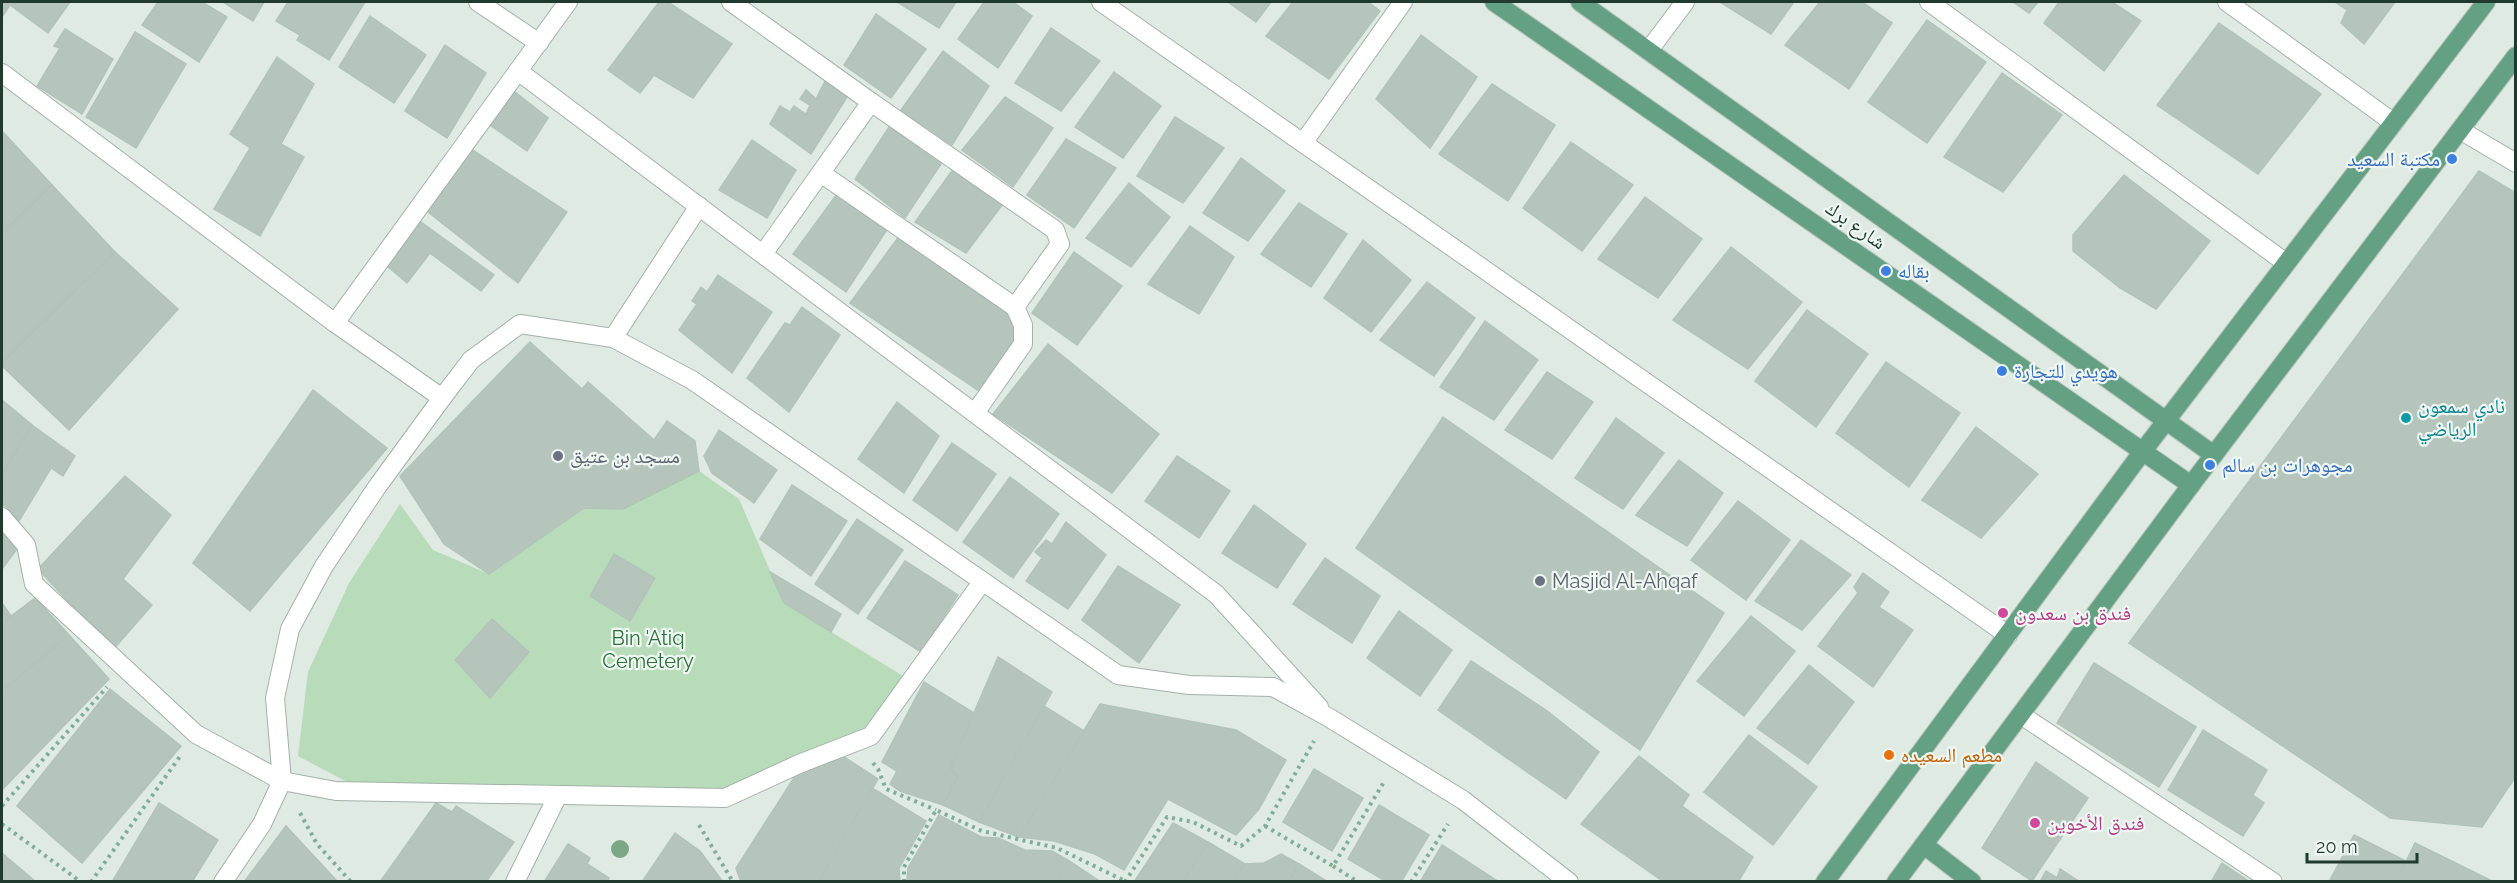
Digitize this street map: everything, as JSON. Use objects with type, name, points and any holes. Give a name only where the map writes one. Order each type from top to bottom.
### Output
[{"type":"main road","name":"شارع برك","points":[[1494,2],[2191,485]]},
{"type":"main road","name":"شارع برك","points":[[1580,2],[2214,455]]},
{"type":"main road","points":[[1825,882],[2142,451],[2486,2]]},
{"type":"main road","points":[[1896,882],[2191,485],[2516,56]]},
{"type":"main road","points":[[1924,845],[1972,882]]},
{"type":"street","points":[[478,2],[539,43]]},
{"type":"street","points":[[335,323],[568,2]]},
{"type":"street","points":[[730,2],[1055,230],[1060,243],[1015,307]]},
{"type":"street","points":[[1101,2],[2008,635]]},
{"type":"street","points":[[1303,143],[1403,2]]},
{"type":"street","points":[[1649,50],[1685,2]]},
{"type":"street","points":[[1929,2],[2286,263]]},
{"type":"street","points":[[2227,2],[2394,123]]},
{"type":"street","points":[[518,71],[1216,594],[1328,717]]},
{"type":"street","points":[[2,73],[335,323],[442,398]]},
{"type":"street","points":[[763,254],[872,102]]},
{"type":"street","points":[[2460,130],[2516,163]]},
{"type":"street","points":[[822,174],[1015,307],[1023,325],[1023,344],[975,414]]},
{"type":"street","points":[[613,338],[699,206]]},
{"type":"street","points":[[223,882],[262,824],[282,781],[275,698],[290,629],[331,556],[377,487],[442,398],[471,360],[520,324],[613,338],[692,380],[1118,675],[1189,685],[1273,687],[1328,717],[1463,800],[1569,882]]},
{"type":"street","points":[[2,517],[26,545],[34,584],[196,734],[282,781],[336,791],[724,798],[799,764],[871,736],[982,582]]},
{"type":"street","points":[[2021,715],[2273,882]]},
{"type":"street","points":[[515,882],[558,795]]},
{"type":"path","points":[[2,806],[124,668]]},
{"type":"path","points":[[856,742],[878,769],[886,789],[982,831],[1057,848],[1125,881],[1167,817],[1193,822],[1241,846],[1265,826],[1328,717]]},
{"type":"path","points":[[91,882],[196,734]]},
{"type":"path","points":[[1333,866],[1397,761]]},
{"type":"path","points":[[282,781],[317,844],[351,882]]},
{"type":"path","points":[[682,797],[733,882]]},
{"type":"path","points":[[1411,882],[1463,800]]},
{"type":"path","points":[[904,882],[904,867],[936,810]]},
{"type":"path","points":[[2,824],[81,882]]},
{"type":"path","points":[[1265,826],[1358,882]]},
{"type":"green space","name":"Bin 'Atiq Cemetery","points":[[699,471],[739,499],[784,603],[908,679],[866,732],[743,786],[689,793],[349,783],[298,756],[308,672],[349,583],[400,504],[433,550],[489,574],[584,508],[623,509]]},
{"type":"building","points":[[2,2],[70,2],[48,33],[10,5],[2,17]]},
{"type":"building","points":[[158,2],[202,2],[227,17],[199,62],[142,25]]},
{"type":"building","points":[[223,2],[264,2],[253,21]]},
{"type":"building","points":[[288,2],[365,2],[329,60],[297,40],[300,35],[276,21]]},
{"type":"building","points":[[659,2],[668,2],[732,44],[693,98],[654,75],[640,93],[608,70]]},
{"type":"building","points":[[897,2],[956,2],[939,28]]},
{"type":"building","points":[[984,2],[1013,2],[1032,16],[998,68],[958,39]]},
{"type":"building","points":[[1228,2],[1271,2],[1256,22]]},
{"type":"building","points":[[1293,2],[1368,2],[1380,11],[1329,79],[1266,36]]},
{"type":"building","points":[[1720,2],[1794,2],[1771,34]]},
{"type":"building","points":[[1820,2],[1862,2],[1892,23],[1849,89],[1785,45]]},
{"type":"building","points":[[2013,2],[2038,2],[2029,13]]},
{"type":"building","points":[[2059,2],[2112,2],[2141,21],[2104,71],[2044,23]]},
{"type":"building","points":[[2335,2],[2395,2],[2364,44],[2341,23],[2347,10]]},
{"type":"building","points":[[876,14],[926,49],[891,98],[844,65]]},
{"type":"building","points":[[370,16],[426,55],[394,103],[339,67]]},
{"type":"building","points":[[1927,20],[1986,62],[1927,143],[1868,102]]},
{"type":"building","points":[[2219,23],[2321,94],[2258,174],[2157,105]]},
{"type":"building","points":[[1051,28],[1100,61],[1061,111],[1015,83]]},
{"type":"building","points":[[65,29],[113,59],[82,114],[37,86],[60,48],[54,46]]},
{"type":"building","points":[[135,32],[186,64],[136,148],[86,117]]},
{"type":"building","points":[[1421,35],[1477,77],[1430,148],[1376,99]]},
{"type":"building","points":[[445,45],[486,73],[447,138],[405,111]]},
{"type":"building","points":[[943,51],[989,86],[952,145],[901,110]]},
{"type":"building","points":[[277,57],[314,84],[281,144],[304,157],[260,236],[214,209],[250,148],[230,134]]},
{"type":"building","points":[[1114,72],[1161,106],[1123,158],[1075,127]]},
{"type":"building","points":[[2002,73],[2062,115],[2003,192],[1944,157]]},
{"type":"building","points":[[826,79],[849,94],[811,154],[770,124],[780,106],[790,112],[794,106],[806,114],[810,105],[800,99],[806,90],[816,99]]},
{"type":"building","points":[[1492,84],[1555,125],[1508,201],[1439,154]]},
{"type":"building","points":[[515,92],[548,118],[527,151],[490,125]]},
{"type":"building","points":[[1005,97],[1053,128],[1013,187],[962,150]]},
{"type":"building","points":[[1175,117],[1224,148],[1183,203],[1137,176]]},
{"type":"building","points":[[889,127],[941,164],[905,218],[855,179]]},
{"type":"building","points":[[2,131],[52,185],[2,233]]},
{"type":"building","points":[[1066,139],[1116,168],[1074,228],[1027,195]]},
{"type":"building","points":[[752,140],[796,170],[767,218],[719,190]]},
{"type":"building","points":[[1571,142],[1633,185],[1582,251],[1523,208]]},
{"type":"building","points":[[471,149],[567,212],[518,283],[427,211]]},
{"type":"building","points":[[1241,158],[1285,191],[1248,241],[1203,213]]},
{"type":"building","points":[[954,168],[1003,204],[966,253],[915,222]]},
{"type":"building","name":"نادي سمعون الرياضي","points":[[2479,171],[2516,193],[2516,776],[2482,827],[2390,818],[2129,643]]},
{"type":"building","points":[[2124,175],[2210,241],[2156,309],[2120,288],[2073,251],[2073,235]]},
{"type":"building","points":[[1129,183],[1170,217],[1131,267],[1086,238]]},
{"type":"building","points":[[52,185],[115,252],[2,362],[2,233]]},
{"type":"building","points":[[837,194],[888,228],[846,292],[793,254]]},
{"type":"building","points":[[1645,197],[1702,239],[1658,298],[1598,259]]},
{"type":"building","points":[[1299,203],[1347,234],[1311,287],[1261,254]]},
{"type":"building","points":[[421,222],[494,275],[481,291],[430,253],[407,283],[387,266]]},
{"type":"building","points":[[1190,226],[1234,257],[1199,314],[1148,284]]},
{"type":"building","points":[[900,235],[1013,319],[1014,339],[979,391],[850,303]]},
{"type":"building","points":[[1363,240],[1411,280],[1371,332],[1324,298]]},
{"type":"building","points":[[1731,247],[1802,302],[1748,369],[1673,320]]},
{"type":"building","points":[[115,252],[178,309],[69,430],[2,366],[2,362]]},
{"type":"building","points":[[1074,252],[1122,286],[1077,345],[1032,313]]},
{"type":"building","points":[[718,275],[772,312],[732,373],[679,330],[697,304],[692,301],[701,287],[707,292]]},
{"type":"building","points":[[1427,282],[1475,318],[1434,376],[1380,340]]},
{"type":"building","points":[[802,307],[840,335],[789,412],[747,378],[785,323],[790,325]]},
{"type":"building","points":[[1807,310],[1868,354],[1816,427],[1755,381]]},
{"type":"building","points":[[1485,321],[1538,360],[1494,420],[1440,387]]},
{"type":"building","name":"مسجد بن عتيق","points":[[530,342],[582,389],[588,382],[654,440],[667,421],[695,441],[699,471],[623,509],[584,508],[489,574],[444,544],[400,476]]},
{"type":"building","points":[[1048,344],[1159,434],[1112,493],[993,414]]},
{"type":"building","points":[[1886,362],[1960,413],[1909,487],[1836,433]]},
{"type":"building","points":[[1547,372],[1593,402],[1552,459],[1505,430]]},
{"type":"building","points":[[313,390],[387,448],[250,611],[193,563]]},
{"type":"building","points":[[2,400],[32,425],[2,474]]},
{"type":"building","points":[[897,402],[939,436],[904,493],[858,459]]},
{"type":"building","name":"Masjid Al-Ahqaf","points":[[1443,417],[1724,613],[1640,750],[1356,548]]},
{"type":"building","points":[[1616,418],[1664,453],[1623,509],[1575,478]]},
{"type":"building","points":[[32,425],[75,456],[63,476],[51,468],[19,521],[2,503],[2,475]]},
{"type":"building","points":[[1976,427],[2038,474],[1981,538],[1922,500]]},
{"type":"building","points":[[719,430],[777,470],[754,503],[712,473],[704,456]]},
{"type":"building","points":[[952,443],[996,474],[957,531],[913,500]]},
{"type":"building","points":[[1177,456],[1230,491],[1199,538],[1145,501]]},
{"type":"building","points":[[1679,460],[1723,493],[1687,546],[1636,515]]},
{"type":"building","points":[[125,476],[171,515],[123,579],[152,605],[113,650],[38,569]]},
{"type":"building","points":[[1010,477],[1059,514],[1013,578],[963,542]]},
{"type":"building","points":[[792,485],[847,521],[811,576],[760,539]]},
{"type":"building","points":[[1738,501],[1790,540],[1746,600],[1691,560]]},
{"type":"building","points":[[1254,505],[1306,544],[1277,588],[1222,553]]},
{"type":"building","points":[[857,519],[903,550],[858,614],[815,584]]},
{"type":"building","points":[[1066,522],[1106,555],[1068,609],[1026,581],[1042,558],[1035,552],[1046,540],[1052,544]]},
{"type":"building","points":[[2,530],[17,549],[2,569]]},
{"type":"building","points":[[1801,540],[1851,575],[1802,630],[1755,601]]},
{"type":"building","points":[[614,554],[655,578],[630,621],[590,596]]},
{"type":"building","points":[[1325,558],[1380,596],[1352,643],[1293,604]]},
{"type":"building","points":[[905,561],[958,595],[921,652],[867,618]]},
{"type":"building","points":[[1118,566],[1180,605],[1139,663],[1082,620]]},
{"type":"building","points":[[770,572],[841,614],[831,632],[784,603]]},
{"type":"building","points":[[1863,573],[1889,592],[1879,607],[1913,630],[1873,687],[1818,646],[1858,593],[1854,587]]},
{"type":"building","points":[[35,598],[69,635],[2,691],[2,623]]},
{"type":"building","points":[[2,603],[11,616],[2,623]]},
{"type":"building","points":[[1399,611],[1452,650],[1420,696],[1367,658]]},
{"type":"building","points":[[1751,616],[1795,651],[1744,716],[1697,681]]},
{"type":"building","points":[[492,619],[529,652],[490,698],[455,660]]},
{"type":"building","points":[[69,635],[109,679],[2,790],[2,691]]},
{"type":"building","points":[[998,657],[1052,692],[979,822],[943,805],[958,777],[950,768]]},
{"type":"building","points":[[1471,661],[1546,710],[1599,752],[1566,799],[1438,710]]},
{"type":"building","points":[[2094,663],[2196,727],[2159,787],[2057,723]]},
{"type":"building","points":[[1809,665],[1854,702],[1808,764],[1757,728]]},
{"type":"building","points":[[924,682],[974,713],[950,768],[958,777],[943,805],[900,791],[890,784],[897,771],[882,762]]},
{"type":"building","points":[[110,689],[181,746],[82,863],[17,806]]},
{"type":"building","points":[[1100,704],[1236,730],[1286,760],[1259,809],[1236,835],[1168,799],[1124,870],[1095,854],[1054,841],[1019,837]]},
{"type":"building","points":[[1044,706],[1084,731],[1019,837],[979,822]]},
{"type":"building","points":[[2203,730],[2267,770],[2253,795],[2264,803],[2243,836],[2168,790]]},
{"type":"building","points":[[1749,735],[1817,787],[1773,845],[1704,792]]},
{"type":"building","points":[[841,755],[878,779],[819,882],[741,882],[736,868],[801,767]]},
{"type":"building","points":[[1639,756],[1689,795],[1682,806],[1753,857],[1738,882],[1664,882],[1581,824]]},
{"type":"building","name":"فندق الأخوين","points":[[2036,762],[2088,798],[2032,881],[1982,848]]},
{"type":"building","points":[[1314,769],[1363,798],[1332,851],[1283,822]]},
{"type":"building","points":[[872,788],[926,821],[899,868],[900,882],[819,882]]},
{"type":"building","points":[[159,803],[218,840],[192,882],[112,882]]},
{"type":"building","points":[[436,803],[452,812],[456,806],[514,842],[486,882],[380,882]]},
{"type":"building","points":[[1379,805],[1429,835],[1401,882],[1387,882],[1348,859]]},
{"type":"building","points":[[939,815],[981,837],[998,838],[1025,850],[1052,851],[1068,860],[1056,882],[907,882],[908,868]]},
{"type":"building","points":[[1173,823],[1208,842],[1183,882],[1134,882]]},
{"type":"building","points":[[286,826],[338,882],[244,882]]},
{"type":"building","points":[[675,833],[700,851],[723,882],[642,882]]},
{"type":"building","points":[[2354,835],[2406,861],[2396,882],[2329,882]]},
{"type":"building","points":[[1208,842],[1245,864],[1233,882],[1183,882]]},
{"type":"building","points":[[2415,843],[2494,882],[2396,882]]},
{"type":"building","points":[[568,844],[590,858],[587,864],[609,878],[607,882],[544,882]]},
{"type":"building","points":[[1442,845],[1499,882],[1420,882]]},
{"type":"building","points":[[2,853],[36,882],[2,882]]},
{"type":"building","points":[[1281,854],[1299,864],[1288,882],[1233,882],[1245,864],[1264,863]]},
{"type":"building","points":[[1068,860],[1101,882],[1056,882]]},
{"type":"building","points":[[2222,863],[2250,882],[2211,882]]},
{"type":"building","points":[[1299,864],[1328,882],[1288,882]]},
{"type":"building","points":[[2060,869],[2080,882],[2040,882],[2046,871],[2057,878]]},
{"type":"place","name":"مكتبة السعيد","points":[[2452,159]]},
{"type":"place","name":"بقاله","points":[[1886,271]]},
{"type":"place","name":"هويدي للتجارة","points":[[2002,371]]},
{"type":"place","name":"نادي سمعون الرياضي","points":[[2406,418]]},
{"type":"place","name":"مسجد بن عتيق","points":[[558,456]]},
{"type":"place","name":"مجوهرات بن سالم","points":[[2210,465]]},
{"type":"place","name":"Masjid Al-Ahqaf","points":[[1540,581]]},
{"type":"place","name":"فندق بن سعدون","points":[[2003,613]]},
{"type":"place","name":"مطعم السعيده","points":[[1889,755]]},
{"type":"place","name":"فندق الأخوين","points":[[2035,823]]}]
